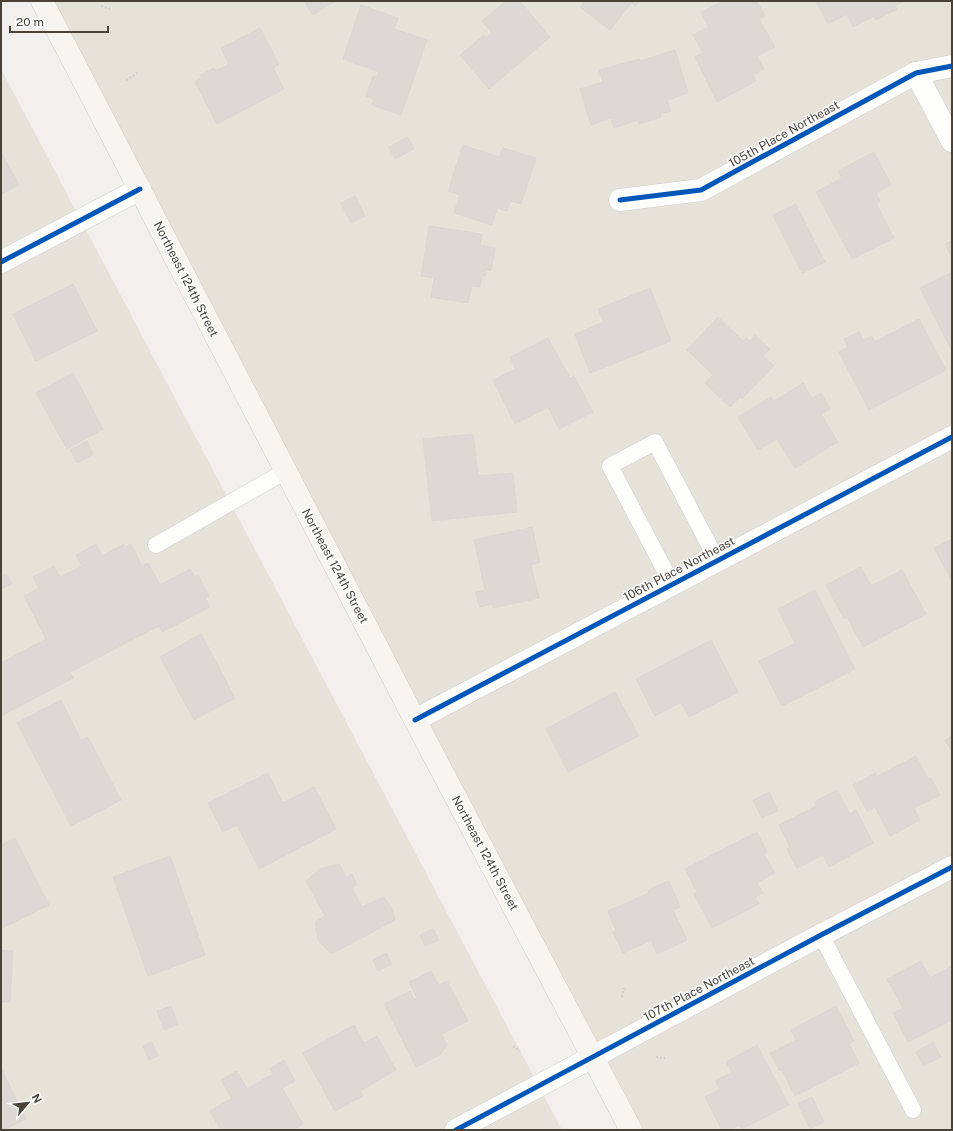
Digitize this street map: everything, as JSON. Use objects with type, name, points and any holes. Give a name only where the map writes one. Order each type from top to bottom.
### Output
[{"type":"main road","name":"Northeast 124th Street","points":[[42,1],[415,720],[631,1130]]},
{"type":"street","name":"105th Place Northeast","points":[[620,200],[701,190],[916,73],[952,66]]},
{"type":"street","points":[[916,73],[952,141]]},
{"type":"street","points":[[1,262],[140,189]]},
{"type":"street","name":"106th Place Northeast","points":[[415,720],[952,437]]},
{"type":"street","name":"107th Place Northeast","points":[[456,1130],[821,935],[952,867]]},
{"type":"lane","points":[[672,584],[610,466],[655,442],[717,560]]},
{"type":"lane","points":[[156,545],[286,471]]},
{"type":"lane","points":[[821,935],[913,1110]]},
{"type":"path","points":[[101,6],[110,9]]},
{"type":"path","points":[[126,80],[139,72]]},
{"type":"path","points":[[622,997],[624,988]]},
{"type":"path","points":[[513,1046],[520,1051]]},
{"type":"path","points":[[656,1057],[665,1058]]},
{"type":"shaded area","points":[[40,1],[952,1],[952,1130],[631,1130]]},
{"type":"shaded area","points":[[1,69],[562,1130],[1,1130]]},
{"type":"building","points":[[304,1],[335,1],[313,15]]},
{"type":"building","points":[[506,1],[520,1],[550,37],[489,89],[460,55],[484,35],[486,38],[492,33],[482,21]]},
{"type":"building","points":[[585,1],[639,1],[636,6],[631,3],[610,30],[580,7]]},
{"type":"building","points":[[724,1],[757,1],[765,16],[759,19],[775,47],[757,56],[764,69],[753,75],[756,81],[717,102],[695,57],[703,53],[693,35],[709,27],[701,12]]},
{"type":"building","points":[[816,1],[904,1],[895,6],[897,9],[876,20],[874,16],[853,27],[847,14],[828,24]]},
{"type":"building","points":[[361,5],[398,18],[394,29],[427,40],[401,115],[372,105],[374,99],[366,96],[373,76],[377,77],[379,72],[343,59]]},
{"type":"building","points":[[260,28],[279,64],[273,68],[284,89],[217,124],[195,82],[202,78],[200,75],[214,68],[216,71],[229,64],[221,48]]},
{"type":"building","points":[[675,50],[688,93],[667,100],[671,111],[660,114],[661,117],[639,124],[638,120],[614,128],[611,118],[591,125],[580,89],[603,82],[599,70],[640,59],[640,61]]},
{"type":"building","points":[[408,137],[414,149],[395,159],[389,147]]},
{"type":"building","points":[[463,145],[499,157],[503,148],[536,158],[521,204],[510,201],[507,211],[497,208],[492,225],[454,213],[460,195],[448,191]]},
{"type":"building","points":[[1,152],[19,185],[1,194]]},
{"type":"building","points":[[874,152],[891,185],[876,193],[880,201],[876,203],[894,238],[852,259],[816,192],[842,178],[838,171]]},
{"type":"building","points":[[355,196],[365,216],[351,223],[341,203]]},
{"type":"building","points":[[796,204],[825,262],[802,273],[773,215]]},
{"type":"building","points":[[429,226],[482,234],[480,245],[495,248],[491,271],[486,270],[485,276],[482,276],[480,287],[472,286],[468,303],[431,297],[434,278],[421,276]]},
{"type":"building","points":[[952,241],[952,258],[945,244]]},
{"type":"building","points":[[952,272],[952,351],[920,288]]},
{"type":"building","points":[[73,284],[97,331],[36,361],[13,314]]},
{"type":"building","points":[[650,288],[671,341],[590,373],[575,334],[604,322],[598,309]]},
{"type":"building","points":[[718,317],[743,341],[746,338],[750,341],[755,335],[770,349],[763,356],[774,366],[742,399],[740,397],[730,407],[705,383],[713,375],[687,350]]},
{"type":"building","points":[[919,319],[946,370],[869,410],[839,352],[848,347],[844,339],[859,332],[863,340],[872,336],[875,342]]},
{"type":"building","points":[[548,338],[570,378],[574,376],[593,412],[559,429],[548,407],[515,424],[493,380],[516,369],[510,357]]},
{"type":"building","points":[[73,373],[103,429],[67,449],[36,393]]},
{"type":"building","points":[[803,383],[812,398],[821,393],[830,409],[821,414],[838,442],[795,468],[777,439],[758,450],[738,417],[771,397],[774,401]]},
{"type":"building","points":[[473,434],[478,476],[513,473],[517,512],[432,521],[423,439]]},
{"type":"building","points":[[87,441],[93,454],[77,463],[70,450]]},
{"type":"building","points":[[532,527],[540,562],[531,565],[539,598],[493,608],[493,604],[479,607],[476,592],[485,590],[474,540]]},
{"type":"building","points":[[952,539],[952,581],[934,548]]},
{"type":"building","points":[[96,544],[102,556],[124,544],[125,547],[131,544],[142,566],[148,563],[160,585],[190,569],[195,577],[198,575],[209,596],[205,598],[210,607],[162,632],[159,626],[70,672],[73,678],[1,716],[1,663],[46,639],[24,596],[39,588],[33,577],[54,566],[60,577],[82,566],[76,555]]},
{"type":"building","points":[[861,567],[871,586],[902,570],[926,614],[863,647],[847,617],[844,619],[826,585]]},
{"type":"building","points":[[6,574],[12,584],[1,589],[1,576]]},
{"type":"building","points":[[815,590],[855,669],[782,706],[759,661],[795,643],[778,609]]},
{"type":"building","points":[[201,634],[235,698],[194,720],[160,657]]},
{"type":"building","points":[[711,640],[738,692],[689,717],[681,702],[655,716],[636,679]]},
{"type":"building","points":[[615,692],[639,736],[568,772],[546,729]]},
{"type":"building","points":[[61,700],[81,740],[88,737],[121,800],[71,826],[17,723]]},
{"type":"building","points":[[952,736],[952,752],[945,740]]},
{"type":"building","points":[[916,756],[928,779],[931,778],[940,795],[914,808],[920,820],[890,836],[875,807],[867,811],[853,785],[876,773],[877,776]]},
{"type":"building","points":[[268,773],[283,803],[314,787],[336,829],[259,869],[237,825],[223,832],[208,803]]},
{"type":"building","points":[[837,790],[850,814],[856,810],[873,843],[829,867],[823,855],[797,868],[787,849],[790,847],[779,825],[816,806],[814,802]]},
{"type":"building","points":[[769,792],[778,811],[762,818],[753,800]]},
{"type":"building","points":[[757,832],[767,852],[764,854],[775,873],[757,883],[763,893],[755,897],[759,904],[712,928],[694,894],[697,892],[685,869]]},
{"type":"building","points":[[15,838],[49,905],[3,928],[1,923],[1,845]]},
{"type":"building","points":[[170,856],[205,955],[148,976],[113,877]]},
{"type":"building","points":[[339,864],[346,877],[352,874],[357,885],[352,888],[362,907],[383,897],[391,906],[395,920],[331,954],[318,940],[315,922],[325,916],[306,881],[320,869]]},
{"type":"building","points":[[669,881],[680,907],[673,910],[687,940],[657,954],[651,940],[623,953],[613,932],[616,931],[608,911],[649,893],[648,890]]},
{"type":"building","points":[[433,929],[439,940],[425,946],[420,935]]},
{"type":"building","points":[[1,950],[13,951],[10,1002],[1,1002]]},
{"type":"building","points":[[386,953],[392,964],[378,971],[373,960]]},
{"type":"building","points":[[921,961],[930,978],[952,966],[952,1020],[908,1042],[893,1013],[903,1008],[887,979]]},
{"type":"building","points":[[431,971],[439,985],[447,981],[468,1021],[441,1034],[447,1045],[441,1054],[416,1067],[384,1004],[410,991],[414,1000],[417,998],[409,982]]},
{"type":"building","points":[[171,1006],[178,1024],[164,1030],[157,1011]]},
{"type":"building","points":[[836,1006],[854,1041],[849,1044],[859,1063],[795,1096],[782,1070],[780,1071],[770,1053],[796,1040],[791,1030]]},
{"type":"building","points":[[354,1025],[364,1043],[377,1036],[396,1070],[360,1091],[363,1096],[335,1111],[303,1053]]},
{"type":"building","points":[[152,1042],[158,1056],[149,1060],[143,1046]]},
{"type":"building","points":[[933,1042],[941,1057],[923,1066],[916,1052]]},
{"type":"building","points":[[757,1045],[789,1105],[742,1129],[739,1125],[730,1130],[722,1130],[705,1097],[720,1089],[715,1081],[732,1072],[726,1062]]},
{"type":"building","points":[[284,1060],[295,1081],[282,1088],[303,1124],[293,1130],[221,1130],[210,1111],[232,1098],[221,1080],[237,1071],[247,1089],[273,1074],[270,1069]]},
{"type":"building","points":[[1,1068],[26,1119],[4,1130],[1,1130]]},
{"type":"building","points":[[812,1097],[824,1122],[810,1129],[798,1104]]},
{"type":"cycle path","points":[[620,200],[701,190],[916,73],[952,66]]},
{"type":"cycle path","points":[[1,262],[140,189]]},
{"type":"cycle path","points":[[415,720],[952,437]]},
{"type":"cycle path","points":[[456,1130],[821,935],[952,867]]}]
